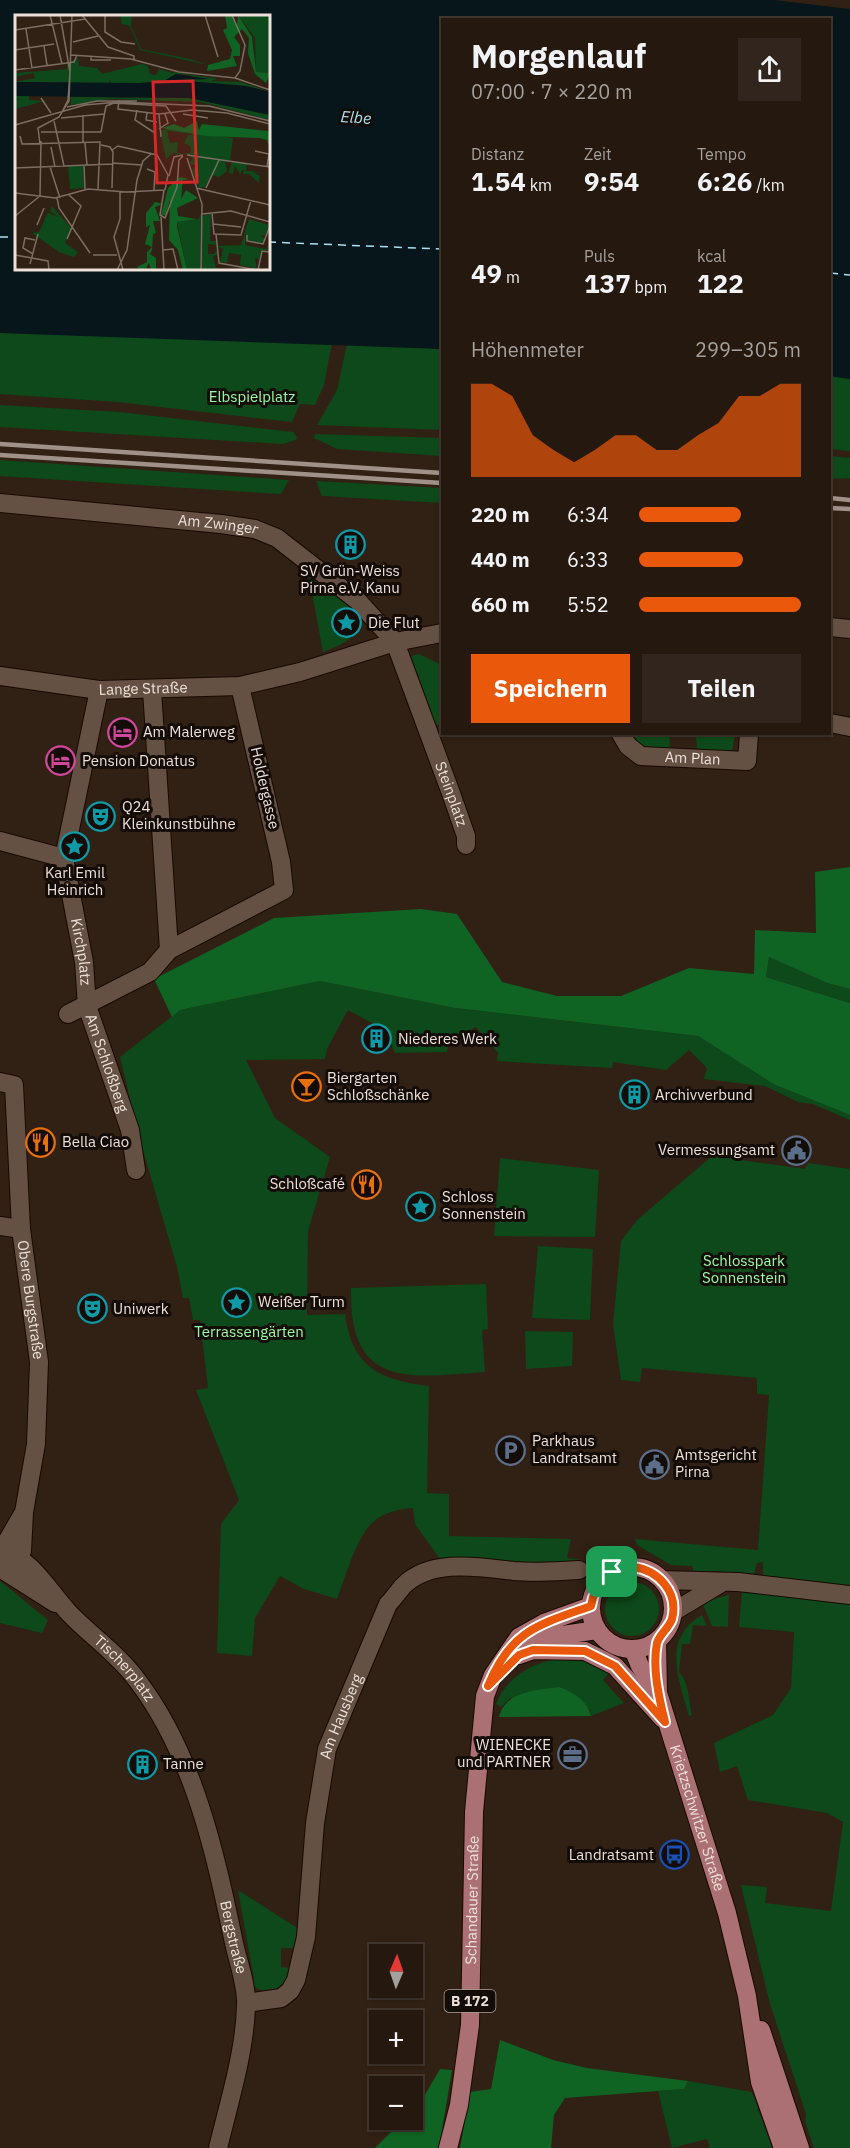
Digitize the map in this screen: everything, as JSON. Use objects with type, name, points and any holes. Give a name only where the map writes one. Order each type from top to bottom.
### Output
[{"type":"main road","points":[[641,1568],[662,1580],[671,1595],[673,1612],[668,1628],[657,1641],[633,1649],[616,1647],[597,1630],[591,1606],[600,1582],[619,1569],[641,1568]]},
{"type":"main road","name":"Schandauer Straße","points":[[448,2148],[459,2105],[470,2025],[474,1812],[480,1734],[488,1686],[519,1637],[536,1626],[591,1606]]},
{"type":"main road","points":[[488,1686],[519,1655],[556,1636],[597,1630]]},
{"type":"main road","name":"Krietzschwitzer Straße","points":[[657,1641],[658,1693],[665,1722],[711,1859],[747,1996],[760,2082],[783,2148]]},
{"type":"main road","points":[[633,1649],[640,1666],[658,1693]]},
{"type":"main road","points":[[519,1655],[533,1650],[585,1651],[615,1666],[665,1722]]},
{"type":"main road","name":"Krietzschwitzer Straße","points":[[747,1996],[752,2002],[800,2148]]},
{"type":"street","name":"Am Zwinger","points":[[0,502],[255,529],[277,538],[358,601],[395,642]]},
{"type":"street","points":[[831,627],[850,629]]},
{"type":"street","points":[[395,642],[441,634]]},
{"type":"street","name":"Lange Straße","points":[[0,676],[99,690],[240,686],[286,675],[395,642]]},
{"type":"street","name":"Steinplatz","points":[[395,642],[448,786],[466,845]]},
{"type":"street","name":"Holdergasse","points":[[240,686],[281,862],[284,890]]},
{"type":"street","points":[[0,841],[64,858],[99,690]]},
{"type":"street","points":[[152,690],[169,950]]},
{"type":"street","points":[[831,723],[850,727]]},
{"type":"street","name":"Am Plan","points":[[622,735],[628,746],[641,756],[747,761],[749,735]]},
{"type":"street","name":"Kirchplatz","points":[[64,858],[84,962],[87,1006]]},
{"type":"street","name":"Am Schloßberg","points":[[136,1170],[130,1130],[87,1006],[150,972],[169,950],[284,890]]},
{"type":"street","points":[[68,1014],[87,1006]]},
{"type":"street","name":"Obere Burgstraße","points":[[7,1083],[21,1229],[39,1362],[36,1444],[24,1512],[20,1558]]},
{"type":"street","points":[[0,1226],[21,1229]]},
{"type":"street","name":"Obere Burgstraße","points":[[1,1559],[24,1512]]},
{"type":"street","name":"Tischerplatz","points":[[1,1559],[20,1558],[45,1581],[69,1613]]},
{"type":"street","name":"Tischerplatz","points":[[1,1559],[69,1613],[137,1679],[171,1731]]},
{"type":"street","name":"Am Hausberg","points":[[247,2003],[281,1998],[290,1991],[296,1980],[306,1937],[315,1823],[327,1749],[388,1604],[404,1586],[418,1576],[442,1568],[471,1566],[536,1572],[579,1570]]},
{"type":"street","points":[[662,1580],[764,1584],[850,1595]]},
{"type":"street","points":[[673,1612],[723,1582]]},
{"type":"street","name":"Bergstraße","points":[[171,1731],[204,1819],[222,1886],[247,2003],[218,2148]]},
{"type":"green space","name":"Elbspielplatz","points":[[0,333],[332,343],[324,385],[315,405],[300,404],[292,422],[117,402],[0,394]]},
{"type":"green space","points":[[347,344],[441,349],[441,430],[317,425],[337,390]]},
{"type":"green space","points":[[831,376],[850,379],[850,451],[831,449]]},
{"type":"green space","points":[[0,405],[119,412],[293,432],[297,437],[296,440],[283,444],[0,427]]},
{"type":"green space","points":[[315,434],[441,438],[441,456],[337,449],[314,438]]},
{"type":"green space","points":[[831,456],[850,458],[850,478],[831,479]]},
{"type":"green space","points":[[0,460],[289,480],[281,494],[0,476]]},
{"type":"green space","points":[[316,481],[441,488],[441,503],[322,496]]},
{"type":"green space","points":[[309,577],[346,603],[357,621],[356,630],[349,639],[323,652]]},
{"type":"green space","points":[[419,654],[441,665],[441,724],[436,725],[411,656]]},
{"type":"green space","points":[[628,735],[670,735],[669,751],[639,749]]},
{"type":"green space","points":[[696,735],[735,735],[732,751],[697,750]]},
{"type":"green space","points":[[850,867],[850,989],[827,983],[769,957],[766,977],[850,1003],[850,1115],[775,1085],[698,1036],[455,1008],[320,981],[180,1010],[172,1017],[154,979],[274,918],[421,909],[457,914],[502,982],[557,996],[621,996],[689,968],[754,974],[755,930],[816,933],[815,872]]},
{"type":"green space","points":[[769,957],[827,983],[850,989],[850,1003],[766,977]]},
{"type":"green space","name":"Terrassengärten","points":[[320,981],[455,1008],[698,1036],[775,1085],[850,1115],[850,1120],[813,1104],[798,1102],[765,1086],[704,1079],[707,1068],[689,1050],[666,1070],[613,1062],[612,1068],[497,1061],[498,1053],[476,1027],[449,1042],[447,1052],[395,1053],[386,1031],[348,1010],[327,1049],[325,1059],[246,1060],[275,1118],[330,1157],[308,1231],[307,1315],[345,1314],[354,1347],[372,1368],[397,1380],[429,1386],[427,1493],[449,1494],[449,1536],[571,1539],[567,1558],[582,1560],[540,1565],[442,1562],[415,1524],[413,1508],[398,1510],[387,1513],[367,1528],[352,1558],[337,1599],[304,1589],[280,1576],[255,1618],[252,1656],[217,1653],[221,1524],[239,1500],[196,1390],[208,1388],[200,1320],[193,1320],[189,1298],[183,1298],[177,1267],[140,1140],[120,1057],[180,1010]]},
{"type":"green space","name":"Schlosspark Sonnenstein","points":[[712,1156],[805,1169],[808,1163],[850,1169],[850,2148],[814,2148],[805,2121],[806,2114],[770,2004],[741,1885],[767,1887],[765,1903],[831,1911],[843,1822],[827,1813],[748,1800],[737,1766],[720,1772],[714,1743],[773,1715],[791,1688],[794,1632],[739,1627],[742,1592],[748,1591],[763,1576],[763,1562],[757,1563],[754,1574],[715,1571],[695,1575],[692,1566],[671,1565],[637,1545],[635,1539],[758,1550],[769,1395],[757,1394],[757,1378],[642,1368],[640,1382],[621,1380],[613,1324],[621,1241],[637,1220]]},
{"type":"green space","points":[[500,1158],[599,1170],[595,1237],[494,1236]]},
{"type":"green space","points":[[538,1246],[593,1249],[590,1320],[532,1318]]},
{"type":"green space","points":[[486,1284],[488,1329],[482,1330],[485,1372],[431,1375],[388,1370],[372,1360],[360,1344],[353,1321],[351,1288]]},
{"type":"green space","points":[[525,1331],[573,1332],[572,1366],[526,1369]]},
{"type":"green space","points":[[0,1581],[48,1620],[42,1633],[0,1623]]},
{"type":"green space","points":[[632,1582],[642,1584],[651,1590],[657,1599],[659,1609],[657,1619],[651,1628],[642,1634],[632,1636],[622,1634],[613,1628],[607,1619],[605,1609],[607,1599],[613,1590],[622,1584]]},
{"type":"green space","points":[[729,1595],[728,1627],[712,1626],[702,1602]]},
{"type":"green space","points":[[702,1615],[707,1626],[693,1625],[690,1644],[682,1644],[679,1672],[688,1692],[692,1715],[689,1716],[678,1675],[677,1648],[681,1636],[689,1625]]},
{"type":"green space","points":[[569,1658],[585,1660],[610,1672],[603,1680],[624,1703],[591,1716],[590,1709],[510,1698],[501,1707],[496,1704],[508,1684],[525,1670],[546,1661]]},
{"type":"green space","points":[[559,1687],[579,1698],[587,1706],[591,1716],[499,1717],[502,1708],[508,1702],[523,1693]]},
{"type":"green space","points":[[238,1890],[297,1928],[295,1948],[281,1948],[281,1967],[293,1968],[283,1989],[264,1991],[249,1981],[254,1979]]},
{"type":"green space","points":[[500,2040],[553,2060],[587,2068],[688,2081],[684,2089],[565,2098],[554,2115],[551,2148],[460,2148],[470,2092],[491,2089]]},
{"type":"green space","points":[[440,2069],[452,2070],[439,2148],[375,2148],[393,2130],[423,2130],[423,2098]]},
{"type":"green space","points":[[688,2081],[752,2092],[772,2148],[710,2148],[707,2139],[672,2148],[658,2091],[684,2089]]},
{"type":"water","name":"Elbe","points":[[0,0],[773,0],[850,9],[850,379],[831,376],[831,18],[441,18],[441,349],[0,333]]},
{"type":"ferry route","points":[[0,237],[15,237]]},
{"type":"ferry route","points":[[270,242],[441,249]]},
{"type":"ferry route","points":[[831,273],[850,275]]},
{"type":"railway","points":[[0,444],[441,473]]},
{"type":"railway","points":[[0,455],[441,483]]},
{"type":"railway","points":[[831,498],[850,500]]},
{"type":"railway","points":[[831,508],[850,509]]},
{"type":"place","name":"SV Grün-Weiss Pirna e.V. Kanu","points":[[350,544]]},
{"type":"place","name":"Die Flut","points":[[347,623]]},
{"type":"place","name":"Am Malerweg","points":[[122,732]]},
{"type":"place","name":"Pension Donatus","points":[[61,761]]},
{"type":"place","name":"Q24 Kleinkunstbühne","points":[[101,816]]},
{"type":"place","name":"Karl Emil Heinrich","points":[[75,846]]},
{"type":"place","name":"Niederes Werk","points":[[377,1039]]},
{"type":"place","name":"Biergarten Schloßschänke","points":[[306,1087]]},
{"type":"place","name":"Archivverbund","points":[[634,1095]]},
{"type":"place","name":"Bella Ciao","points":[[41,1142]]},
{"type":"place","name":"Vermessungsamt","points":[[796,1150]]},
{"type":"place","name":"Schloßcafé","points":[[366,1184]]},
{"type":"place","name":"Schloss Sonnenstein","points":[[421,1206]]},
{"type":"place","name":"Weißer Turm","points":[[237,1302]]},
{"type":"place","name":"Uniwerk","points":[[92,1309]]},
{"type":"place","name":"Parkhaus Landratsamt","points":[[511,1450]]},
{"type":"place","name":"Amtsgericht Pirna","points":[[654,1464]]},
{"type":"place","name":"WIENECKE und PARTNER","points":[[572,1754]]},
{"type":"place","name":"Tanne","points":[[142,1764]]},
{"type":"place","name":"Landratsamt","points":[[675,1855]]},
{"type":"route","points":[[633,1567],[649,1570],[662,1580],[671,1595],[673,1612],[671,1620],[668,1628],[657,1641],[658,1693],[665,1722],[615,1666],[585,1651],[533,1650],[519,1655],[488,1686],[510,1647],[519,1637],[529,1629],[591,1606],[592,1597],[600,1582],[612,1572],[633,1567]]}]
